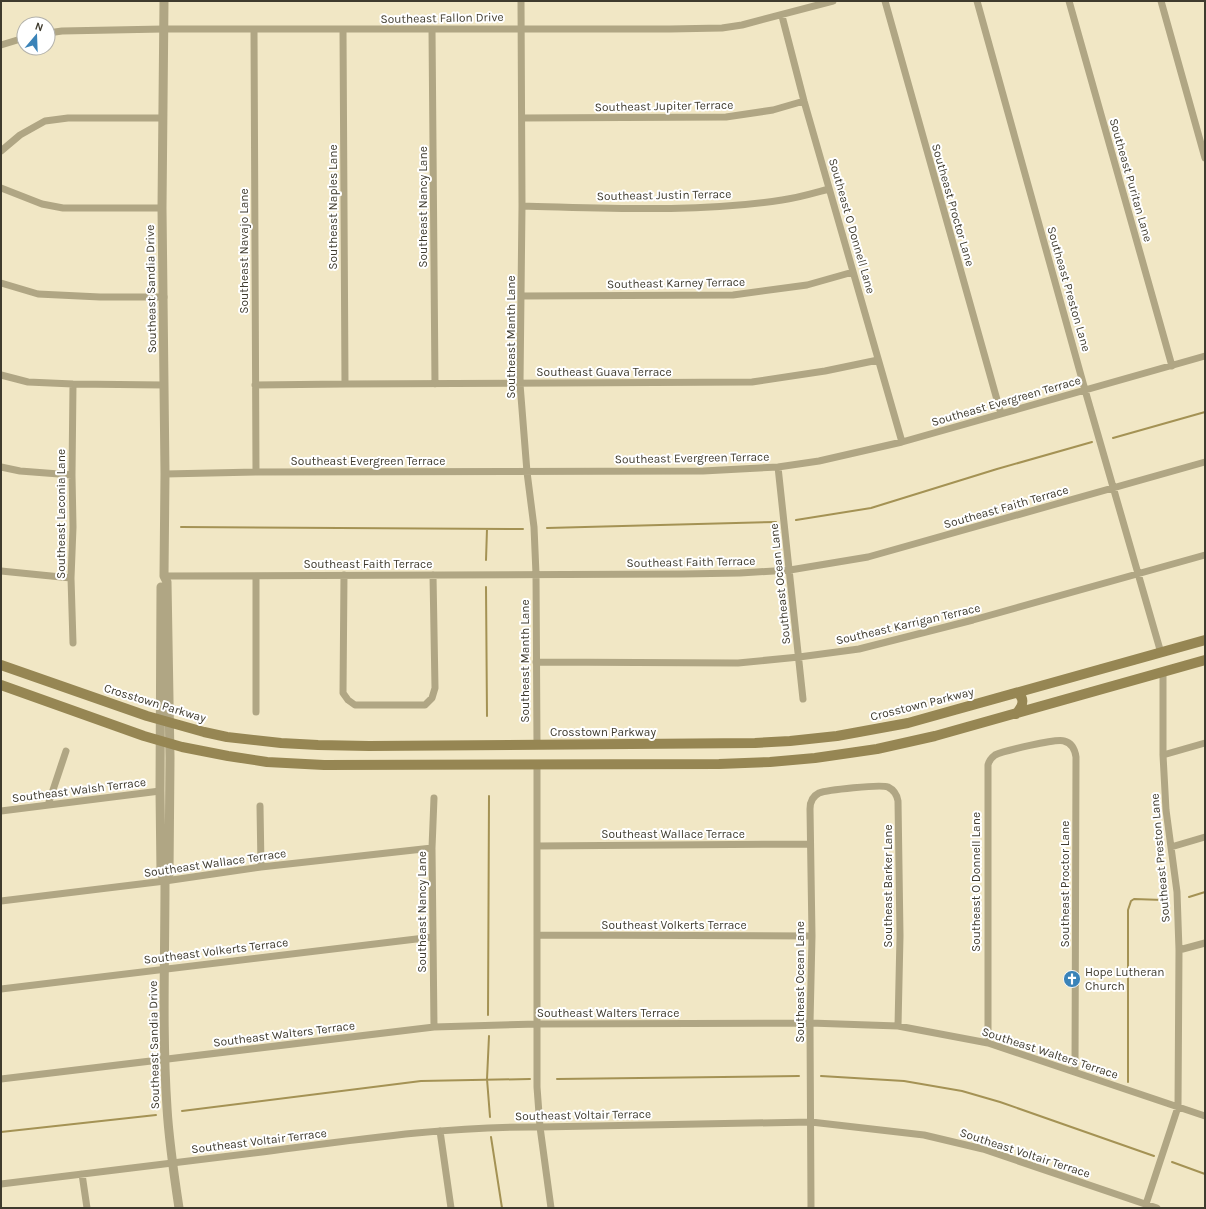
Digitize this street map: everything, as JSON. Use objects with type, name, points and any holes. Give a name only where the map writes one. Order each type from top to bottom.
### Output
[{"type":"main road","name":"Crosstown Parkway","points":[[1,685],[165,743],[228,756],[287,763],[324,765],[537,764],[687,754],[860,732],[908,723],[1205,640]]},
{"type":"main road","name":"Crosstown Parkway","points":[[1,665],[165,722],[227,737],[262,742],[300,745],[537,745],[687,754],[770,762],[851,754],[911,742],[1016,714],[1205,660]]},
{"type":"main road","points":[[1016,714],[1022,705],[1021,695],[1018,693]]},
{"type":"street","name":"Southeast Sandia Drive","points":[[164,1],[162,118],[165,474],[164,576],[167,582],[165,743],[169,874],[165,881]]},
{"type":"street","name":"Southeast Manth Lane","points":[[520,1],[522,118],[522,296],[520,384],[527,472],[534,526],[536,574],[537,745]]},
{"type":"street","name":"Southeast Fallon Drive","points":[[56,32],[163,29],[343,30],[722,28],[782,16],[832,1]]},
{"type":"street","name":"Southeast Proctor Lane","points":[[885,1],[1001,414]]},
{"type":"street","name":"Southeast Preston Lane","points":[[977,1],[1161,652]]},
{"type":"street","name":"Southeast Puritan Lane","points":[[1069,1],[1172,366]]},
{"type":"street","points":[[1161,1],[1205,158]]},
{"type":"street","name":"Southeast O Donnell Lane","points":[[782,16],[804,101],[902,442]]},
{"type":"street","name":"Southeast Navajo Lane","points":[[254,29],[256,472]]},
{"type":"street","name":"Southeast Nancy Lane","points":[[432,29],[435,384]]},
{"type":"street","name":"Southeast Naples Lane","points":[[343,30],[345,384]]},
{"type":"street","points":[[1,45],[16,40]]},
{"type":"street","name":"Southeast Jupiter Terrace","points":[[522,118],[726,117],[773,110],[804,101]]},
{"type":"street","points":[[1,151],[20,135],[45,121],[68,118],[162,118]]},
{"type":"street","points":[[1,188],[42,204],[63,208],[162,208]]},
{"type":"street","name":"Southeast Justin Terrace","points":[[522,206],[629,208],[713,207],[783,200],[830,189]]},
{"type":"street","name":"Southeast Karney Terrace","points":[[522,296],[733,295],[807,285],[853,272]]},
{"type":"street","points":[[1,283],[38,294],[100,297],[164,297]]},
{"type":"street","name":"Southeast Evergreen Terrace","points":[[165,474],[256,472],[703,471],[778,467],[819,461],[902,442],[1205,356]]},
{"type":"street","name":"Southeast Guava Terrace","points":[[255,385],[752,382],[825,371],[878,360]]},
{"type":"street","points":[[1,375],[28,382],[164,385]]},
{"type":"street","name":"Southeast Laconia Lane","points":[[73,384],[73,527],[71,578],[73,643]]},
{"type":"street","name":"Southeast Faith Terrace","points":[[164,576],[697,574],[790,570],[868,557],[1205,462]]},
{"type":"street","points":[[1,467],[20,471],[72,475]]},
{"type":"street","name":"Southeast Ocean Lane","points":[[778,467],[803,699]]},
{"type":"street","name":"Southeast Karrigan Terrace","points":[[536,662],[738,663],[859,649],[973,620],[1205,555]]},
{"type":"street","points":[[1,571],[71,578]]},
{"type":"street","points":[[344,575],[343,693],[348,700],[355,705],[425,705],[432,698],[434,688],[433,575]]},
{"type":"street","points":[[256,576],[256,712]]},
{"type":"street","name":"Southeast Preston Lane","points":[[1146,1204],[1178,1107],[1179,950],[1177,892],[1166,810],[1163,755],[1163,672]]},
{"type":"street","name":"Southeast Proctor Lane","points":[[1026,747],[1064,740],[1069,743],[1075,752],[1075,1072]]},
{"type":"street","name":"Southeast Sandia Drive","points":[[165,743],[160,791],[161,873],[165,881],[165,1059],[167,1109],[172,1163],[179,1208]]},
{"type":"street","points":[[1163,755],[1205,743]]},
{"type":"street","name":"Southeast O Donnell Lane","points":[[988,1043],[987,770],[989,761],[996,755],[1026,747]]},
{"type":"street","points":[[48,805],[66,750]]},
{"type":"street","points":[[537,764],[537,1087],[540,1127],[551,1208]]},
{"type":"street","name":"Southeast Barker Lane","points":[[852,789],[884,786],[890,788],[894,792],[898,802],[900,936],[898,1026]]},
{"type":"street","name":"Southeast Ocean Lane","points":[[811,1208],[810,1023],[812,936],[810,809],[812,800],[820,793],[852,789]]},
{"type":"street","name":"Southeast Walsh Terrace","points":[[1,811],[160,791]]},
{"type":"street","name":"Southeast Nancy Lane","points":[[434,798],[432,848],[434,1027]]},
{"type":"street","points":[[260,806],[261,867]]},
{"type":"street","points":[[1171,847],[1205,838]]},
{"type":"street","name":"Southeast Wallace Terrace","points":[[537,846],[810,844]]},
{"type":"street","name":"Southeast Wallace Terrace","points":[[1,901],[165,881],[261,867],[432,848]]},
{"type":"street","name":"Southeast Volkerts Terrace","points":[[537,935],[812,936]]},
{"type":"street","name":"Southeast Volkerts Terrace","points":[[1,989],[165,968],[433,937]]},
{"type":"street","points":[[1179,950],[1205,943]]},
{"type":"street","name":"Southeast Walters Terrace","points":[[1,1079],[434,1027],[538,1024],[810,1023],[898,1026],[988,1043],[1205,1116]]},
{"type":"street","name":"Southeast Voltair Terrace","points":[[1,1184],[370,1138],[440,1131],[497,1127],[811,1122],[924,1135],[976,1147],[1157,1208]]},
{"type":"street","points":[[440,1131],[451,1208]]},
{"type":"street","points":[[82,1174],[87,1208]]},
{"type":"waterway","points":[[1113,438],[1205,412]]},
{"type":"waterway","points":[[796,520],[871,508],[997,469],[1092,442]]},
{"type":"waterway","points":[[547,528],[776,522]]},
{"type":"waterway","points":[[181,527],[523,529]]},
{"type":"waterway","points":[[486,560],[487,529]]},
{"type":"waterway","points":[[486,587],[487,716]]},
{"type":"waterway","points":[[488,1015],[489,796]]},
{"type":"waterway","points":[[1189,897],[1205,892]]},
{"type":"waterway","points":[[1128,1082],[1128,910],[1131,901],[1134,899],[1163,900]]},
{"type":"waterway","points":[[489,1036],[487,1079],[490,1117]]},
{"type":"waterway","points":[[557,1079],[799,1076]]},
{"type":"waterway","points":[[821,1076],[904,1081],[962,1091],[1000,1102],[1154,1156]]},
{"type":"waterway","points":[[182,1111],[421,1081],[530,1079]]},
{"type":"waterway","points":[[1,1132],[156,1115]]},
{"type":"waterway","points":[[491,1137],[502,1208]]},
{"type":"waterway","points":[[1172,1162],[1205,1174]]},
{"type":"place","name":"Hope Lutheran Church","points":[[1072,979]]}]
